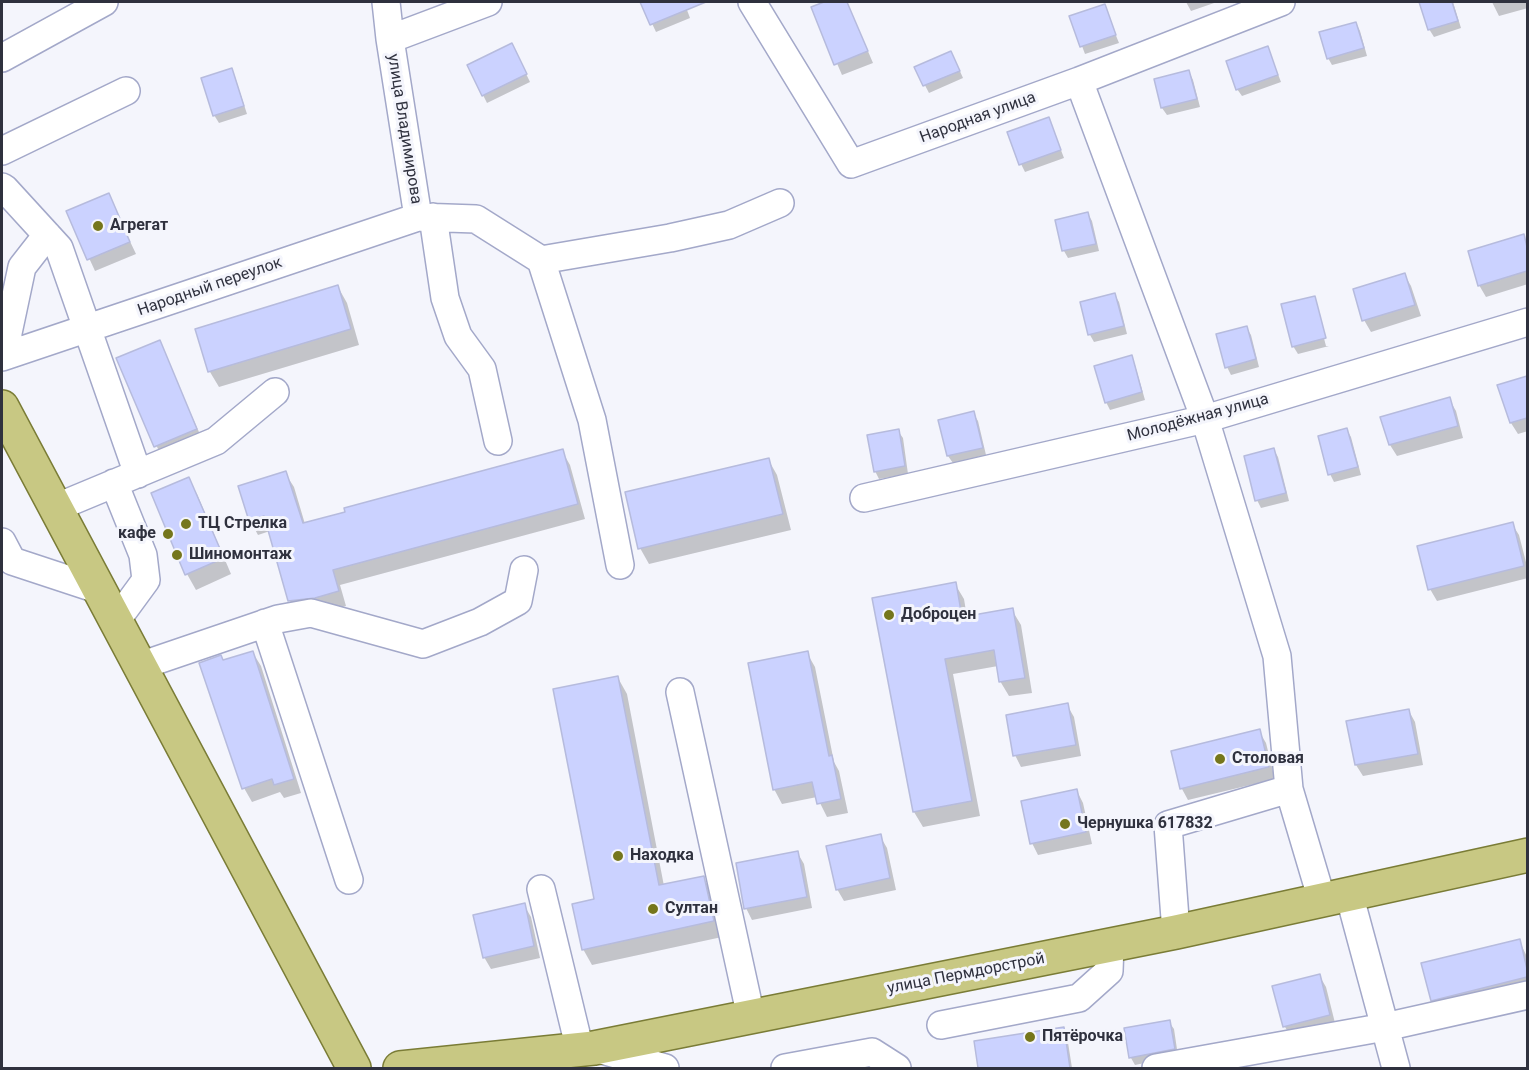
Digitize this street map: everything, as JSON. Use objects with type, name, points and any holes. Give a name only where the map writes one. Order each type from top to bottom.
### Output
[{"type":"main road","points":[[5,426],[55,508],[100,590],[354,1068]]},
{"type":"main road","name":"улица Пермдорстрой","points":[[400,1068],[587,1049],[1176,932],[1527,855]]},
{"type":"street","points":[[2,58],[104,2]]},
{"type":"street","points":[[386,2],[390,39]]},
{"type":"street","name":"улица Владимирова","points":[[488,2],[390,39],[445,298],[458,336],[482,369],[498,441]]},
{"type":"street","name":"Народная улица","points":[[752,2],[851,164],[1079,81],[1281,2]]},
{"type":"street","points":[[1079,81],[1205,419],[1277,656],[1289,789],[1336,897],[1385,1026],[1396,1068]]},
{"type":"street","points":[[2,151],[126,91]]},
{"type":"street","points":[[2,188],[59,248],[86,328],[126,479],[143,555],[146,580],[116,621]]},
{"type":"street","points":[[542,260],[670,238],[729,225],[780,202]]},
{"type":"street","points":[[426,217],[476,219],[542,260],[592,420],[620,565]]},
{"type":"street","name":"Народный переулок","points":[[4,356],[426,217]]},
{"type":"street","points":[[4,356],[22,267],[48,235]]},
{"type":"street","name":"Молодёжная улица","points":[[864,498],[1205,419],[1527,322]]},
{"type":"street","points":[[55,508],[216,441],[274,392]]},
{"type":"street","points":[[2,542],[12,561],[100,590]]},
{"type":"street","points":[[140,666],[265,624],[311,613],[423,644],[480,622],[518,601],[524,570]]},
{"type":"street","points":[[265,624],[349,880]]},
{"type":"street","points":[[680,692],[751,1017]]},
{"type":"street","points":[[1176,932],[1168,825],[1289,789]]},
{"type":"street","points":[[541,889],[587,1049],[665,1068]]},
{"type":"street","points":[[941,1025],[1079,998],[1109,971],[1110,945]]},
{"type":"street","points":[[1156,1068],[1385,1026],[1527,995]]},
{"type":"street","points":[[785,1068],[872,1053],[897,1068]]},
{"type":"building","points":[[640,2],[706,2],[650,25]]},
{"type":"building","points":[[824,2],[847,2],[868,51],[834,65],[811,7]]},
{"type":"building","points":[[1419,2],[1452,2],[1458,21],[1428,30]]},
{"type":"building","points":[[1105,4],[1116,35],[1080,47],[1069,16]]},
{"type":"building","points":[[1356,22],[1364,48],[1327,59],[1319,32]]},
{"type":"building","points":[[512,43],[527,74],[482,96],[467,65]]},
{"type":"building","points":[[1268,46],[1278,75],[1236,90],[1226,61]]},
{"type":"building","points":[[951,51],[960,71],[923,86],[914,67]]},
{"type":"building","points":[[232,68],[244,106],[213,116],[201,78]]},
{"type":"building","points":[[1189,70],[1197,99],[1161,108],[1154,79]]},
{"type":"building","points":[[1049,117],[1061,150],[1019,165],[1007,132]]},
{"type":"building","name":"Агрегат","points":[[109,193],[130,242],[87,260],[66,211]]},
{"type":"building","points":[[1088,212],[1096,244],[1062,251],[1055,220]]},
{"type":"building","points":[[1524,234],[1527,247],[1527,271],[1478,286],[1468,251]]},
{"type":"building","points":[[1405,273],[1415,305],[1362,321],[1353,289]]},
{"type":"building","points":[[338,285],[351,329],[208,372],[195,329]]},
{"type":"building","points":[[1115,293],[1124,326],[1088,335],[1080,302]]},
{"type":"building","points":[[1315,296],[1326,338],[1292,347],[1281,304]]},
{"type":"building","points":[[1247,326],[1256,359],[1225,368],[1216,334]]},
{"type":"building","points":[[160,340],[197,429],[154,447],[116,358]]},
{"type":"building","points":[[1132,355],[1142,392],[1105,403],[1094,366]]},
{"type":"building","points":[[1527,376],[1527,418],[1510,423],[1497,385]]},
{"type":"building","points":[[1450,397],[1458,426],[1389,445],[1380,417]]},
{"type":"building","points":[[974,411],[983,448],[947,456],[938,420]]},
{"type":"building","points":[[1347,428],[1358,467],[1328,475],[1318,436]]},
{"type":"building","points":[[899,429],[905,466],[874,472],[867,435]]},
{"type":"building","points":[[1274,448],[1286,493],[1255,501],[1244,456]]},
{"type":"building","points":[[563,449],[578,504],[333,570],[339,591],[315,598],[288,601],[264,516],[249,521],[238,486],[286,471],[303,523],[345,512],[344,508]]},
{"type":"building","points":[[769,458],[783,514],[638,549],[625,492]]},
{"type":"building","name":"ТЦ Стрелка","points":[[189,477],[224,558],[185,575],[151,493]]},
{"type":"building","points":[[1513,522],[1524,566],[1428,590],[1417,546]]},
{"type":"building","points":[[956,582],[962,617],[1013,608],[1025,678],[999,682],[994,650],[945,659],[972,801],[913,812],[872,598]]},
{"type":"building","points":[[253,651],[294,779],[274,785],[272,779],[242,789],[199,663],[221,655],[223,660]]},
{"type":"building","points":[[808,651],[829,756],[832,755],[841,799],[817,804],[812,782],[773,790],[748,663]]},
{"type":"building","points":[[618,676],[659,885],[704,876],[714,921],[582,950],[572,904],[594,899],[553,689]]},
{"type":"building","points":[[1068,703],[1076,745],[1013,756],[1006,715]]},
{"type":"building","points":[[1409,709],[1418,754],[1355,765],[1346,721]]},
{"type":"building","name":"Столовая","points":[[1260,729],[1269,767],[1180,789],[1171,751]]},
{"type":"building","points":[[1077,789],[1086,832],[1030,844],[1021,801]]},
{"type":"building","points":[[881,834],[890,878],[836,890],[826,846]]},
{"type":"building","points":[[798,851],[807,897],[744,909],[736,863]]},
{"type":"building","points":[[525,903],[534,946],[483,958],[473,915]]},
{"type":"building","points":[[1520,939],[1527,977],[1431,1001],[1421,963]]},
{"type":"building","points":[[1320,974],[1330,1015],[1283,1027],[1272,986]]},
{"type":"building","points":[[1170,1020],[1175,1049],[1129,1058],[1124,1028]]},
{"type":"building","points":[[1064,1027],[1070,1068],[978,1068],[974,1041]]},
{"type":"place","name":"Агрегат","points":[[98,226]]},
{"type":"place","name":"ТЦ Стрелка","points":[[186,524]]},
{"type":"place","name":"кафе","points":[[168,534]]},
{"type":"place","name":"Шиномонтаж","points":[[177,555]]},
{"type":"place","name":"Доброцен","points":[[889,615]]},
{"type":"place","name":"Столовая","points":[[1220,759]]},
{"type":"place","name":"Чернушка 617832","points":[[1065,824]]},
{"type":"place","name":"Находка","points":[[618,856]]},
{"type":"place","name":"Султан","points":[[653,909]]},
{"type":"place","name":"Пятёрочка","points":[[1030,1037]]}]
